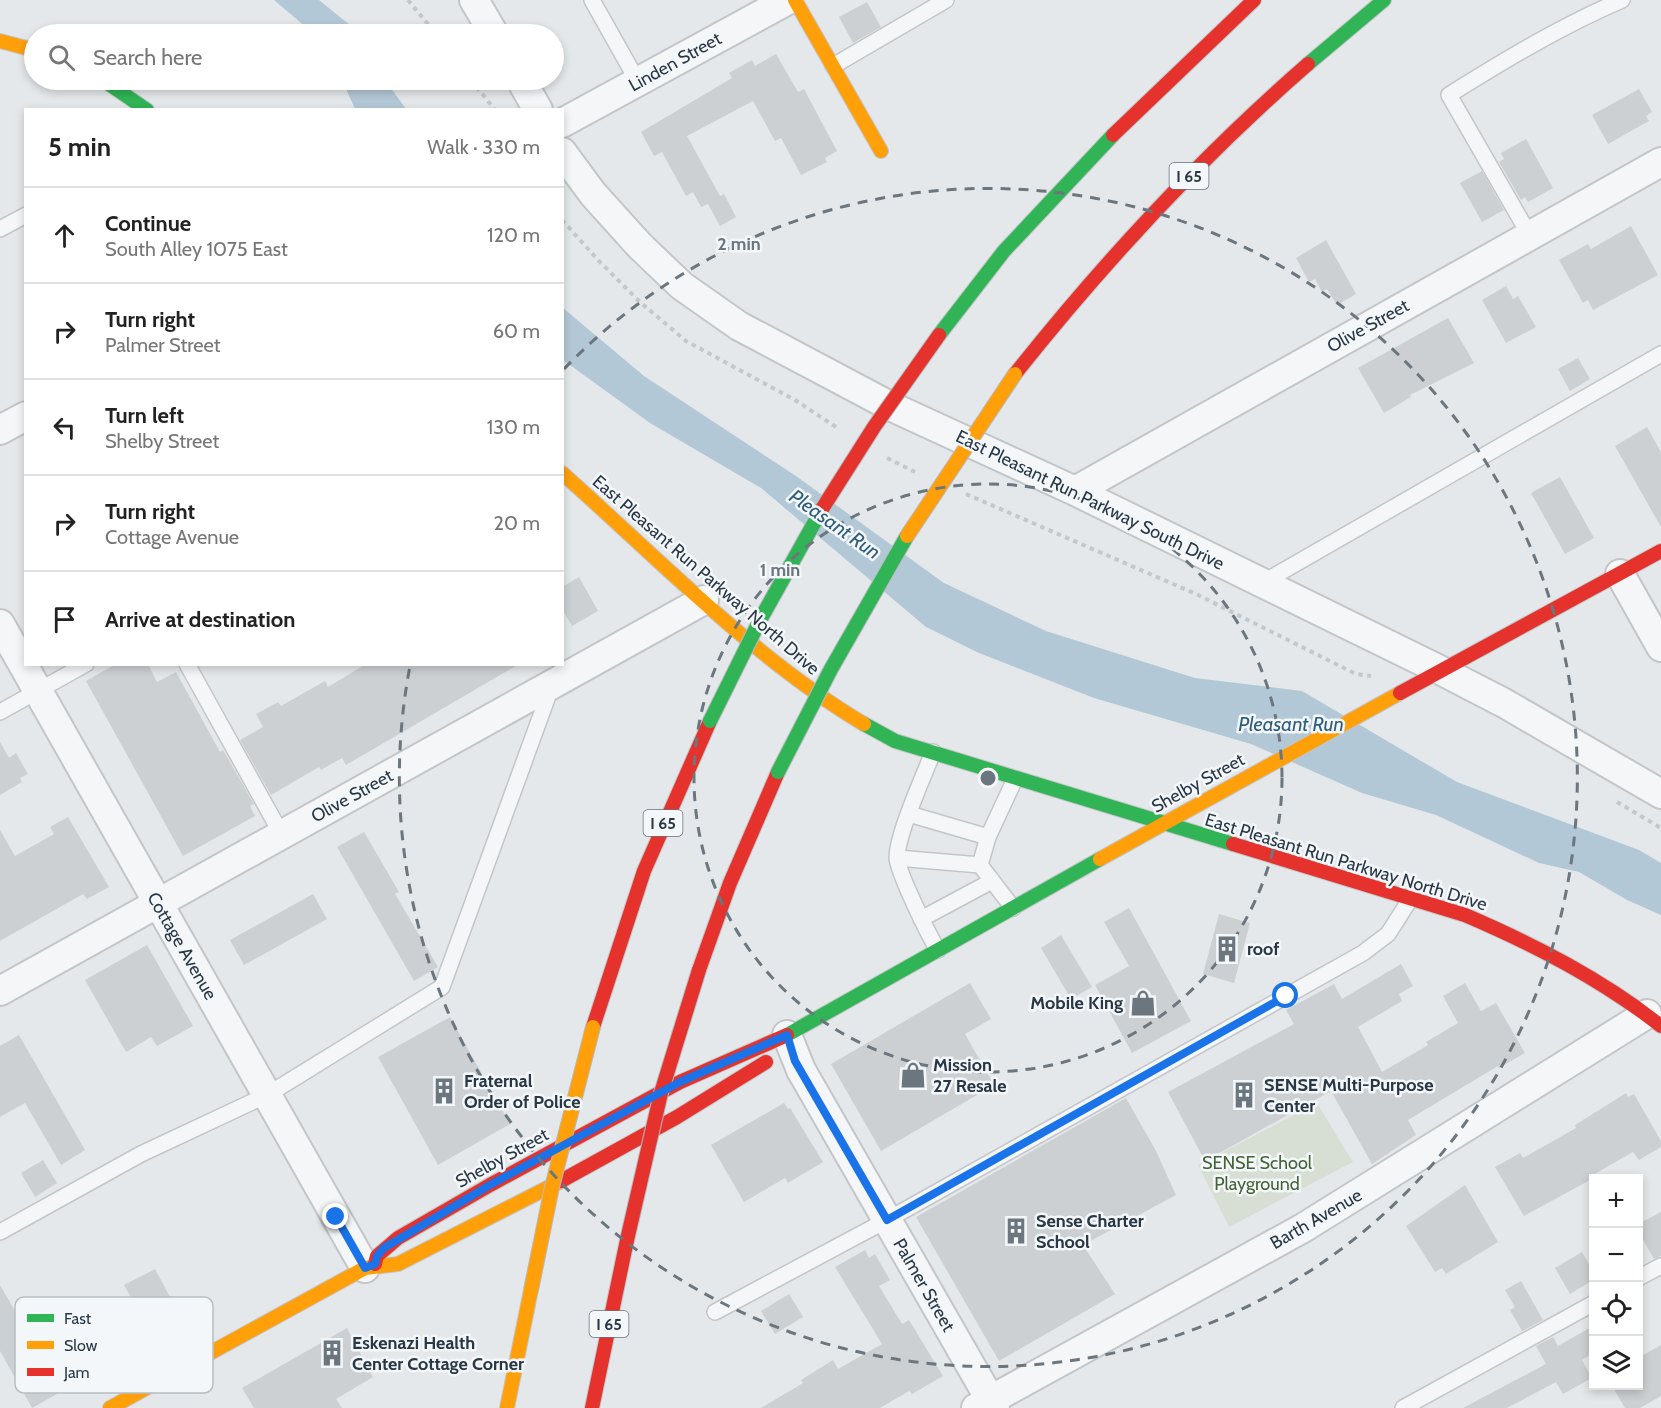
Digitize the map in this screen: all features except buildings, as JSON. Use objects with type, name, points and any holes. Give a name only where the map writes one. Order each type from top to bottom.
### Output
[{"type":"main road","points":[[795,0],[881,151]]},
{"type":"main road","name":"I 65","points":[[507,1407],[560,1153],[610,969],[663,823],[763,613],[826,502],[875,424],[962,302],[1056,193],[1181,68],[1254,0]]},
{"type":"main road","name":"I 65","points":[[592,1408],[627,1240],[659,1103],[699,970],[746,842],[778,772],[836,657],[912,525],[964,445],[1015,374],[1096,274],[1195,170],[1292,78],[1384,0]]},
{"type":"main road","points":[[2,43],[24,48]]},
{"type":"main road","points":[[118,90],[144,108]]},
{"type":"main road","name":"East Pleasant Run Parkway North Drive","points":[[564,475],[777,664],[844,713],[895,741],[1465,915],[1530,941],[1571,963],[1654,1020]]},
{"type":"main road","name":"Shelby Street","points":[[370,1266],[391,1243],[490,1185],[680,1082],[787,1035],[1258,770],[1661,551]]},
{"type":"main road","name":"Shelby Street","points":[[213,1352],[370,1266],[398,1264],[509,1209],[728,1086],[773,1058],[784,1044],[787,1035]]},
{"type":"main road","name":"Shelby Street","points":[[110,1408],[137,1393]]},
{"type":"street","points":[[474,0],[488,24]]},
{"type":"street","name":"Linden Street","points":[[564,122],[788,0]]},
{"type":"street","points":[[526,90],[537,108]]},
{"type":"street","name":"East Pleasant Run Parkway South Drive","points":[[564,155],[593,194],[632,238],[682,286],[751,333],[888,405],[1075,491],[1442,671],[1504,703],[1661,794]]},
{"type":"street","name":"Olive Street","points":[[1075,491],[1661,162]]},
{"type":"street","points":[[0,430],[24,417]]},
{"type":"street","points":[[1620,574],[1661,647]]},
{"type":"street","name":"Olive Street","points":[[0,991],[704,600]]},
{"type":"street","name":"Cottage Avenue","points":[[0,624],[267,1095],[370,1266]]},
{"type":"street","name":"Barth Avenue","points":[[988,1405],[1303,1228],[1654,1020]]},
{"type":"street","name":"Palmer Street","points":[[787,1035],[795,1061],[887,1220],[988,1405]]},
{"type":"lane","points":[[591,0],[638,82]]},
{"type":"lane","points":[[833,66],[946,0]]},
{"type":"lane","points":[[1530,236],[1449,95],[1521,50],[1582,17],[1622,0]]},
{"type":"lane","points":[[0,229],[24,216]]},
{"type":"lane","points":[[1262,583],[1661,354]]},
{"type":"lane","points":[[0,712],[82,666]]},
{"type":"lane","points":[[188,666],[282,835]]},
{"type":"lane","points":[[0,1232],[141,1154],[267,1095],[442,987],[552,685]]},
{"type":"lane","points":[[933,753],[909,814],[897,858],[921,919],[938,950]]},
{"type":"lane","points":[[980,865],[988,837],[1015,779]]},
{"type":"lane","points":[[909,814],[988,837]]},
{"type":"lane","points":[[897,858],[980,865],[1013,908]]},
{"type":"lane","points":[[921,919],[992,881]]},
{"type":"lane","points":[[715,1312],[887,1220],[1363,953],[1388,933],[1411,898]]},
{"type":"lane","points":[[1643,1275],[1661,1266]]},
{"type":"lane","points":[[1403,1408],[1589,1305]]},
{"type":"path","points":[[408,0],[428,24]]},
{"type":"path","points":[[479,90],[493,108]]},
{"type":"green space","name":"SENSE School Playground","points":[[1317,1103],[1353,1162],[1229,1227],[1198,1165]]},
{"type":"water","points":[[274,0],[319,0],[349,24],[302,24]]},
{"type":"water","points":[[346,90],[392,90],[405,108],[355,108]]},
{"type":"water","name":"Pleasant Run","points":[[564,309],[644,376],[796,476],[944,583],[1046,631],[1195,678],[1302,691],[1457,782],[1639,850],[1661,863],[1661,915],[1627,900],[1579,872],[1539,863],[1436,815],[1362,793],[1251,744],[1094,698],[979,653],[926,627],[761,488],[650,423],[564,361]]},
{"type":"traffic: fast","points":[[1308,64],[1384,0]]},
{"type":"traffic: fast","points":[[118,90],[144,108]]},
{"type":"traffic: fast","points":[[939,335],[1004,251],[1113,135]]},
{"type":"traffic: fast","points":[[710,721],[760,620],[822,509]]},
{"type":"traffic: fast","points":[[778,772],[831,669],[907,536]]},
{"type":"traffic: fast","points":[[864,724],[895,741],[1233,844]]},
{"type":"traffic: fast","points":[[787,1035],[1100,859]]},
{"type":"traffic: slow","points":[[795,0],[881,151]]},
{"type":"traffic: slow","points":[[0,41],[24,47]]},
{"type":"traffic: slow","points":[[907,536],[1015,374]]},
{"type":"traffic: slow","points":[[564,475],[745,638],[823,698],[864,724]]},
{"type":"traffic: slow","points":[[1100,859],[1400,693]]},
{"type":"traffic: slow","points":[[531,1290],[552,1187],[593,1027]]},
{"type":"traffic: slow","points":[[213,1351],[365,1268],[398,1264],[561,1181]]},
{"type":"traffic: slow","points":[[507,1408],[531,1290]]},
{"type":"traffic: slow","points":[[110,1408],[137,1393]]},
{"type":"traffic: jam","points":[[1113,135],[1254,0]]},
{"type":"traffic: jam","points":[[1015,374],[1118,251],[1154,212],[1229,136],[1308,64]]},
{"type":"traffic: jam","points":[[822,509],[874,427],[939,335]]},
{"type":"traffic: jam","points":[[1400,693],[1661,551]]},
{"type":"traffic: jam","points":[[593,1027],[644,871],[710,721]]},
{"type":"traffic: jam","points":[[699,970],[730,883],[778,772]]},
{"type":"traffic: jam","points":[[1233,844],[1465,915],[1567,964],[1615,993],[1661,1026]]},
{"type":"traffic: jam","points":[[627,1240],[661,1093],[699,970]]},
{"type":"traffic: jam","points":[[375,1264],[377,1256],[398,1238],[490,1185],[680,1082],[787,1035]]},
{"type":"traffic: jam","points":[[561,1181],[677,1117],[766,1062]]},
{"type":"traffic: jam","points":[[592,1408],[627,1240]]},
{"type":"place","name":"roof","points":[[1227,949]]},
{"type":"place","name":"Mobile King","points":[[1143,1003]]},
{"type":"place","name":"Mission 27 Resale","points":[[913,1075]]},
{"type":"place","name":"Fraternal Order of Police","points":[[444,1091]]},
{"type":"place","name":"SENSE Multi-Purpose Center","points":[[1244,1095]]},
{"type":"place","name":"Sense Charter School","points":[[1016,1231]]},
{"type":"place","name":"Eskenazi Health Center Cottage Corner","points":[[332,1353]]},
{"type":"route","points":[[336,1217],[365,1268],[375,1264],[377,1256],[384,1248],[490,1185],[680,1082],[787,1035],[795,1061],[887,1220],[1286,996]]}]
